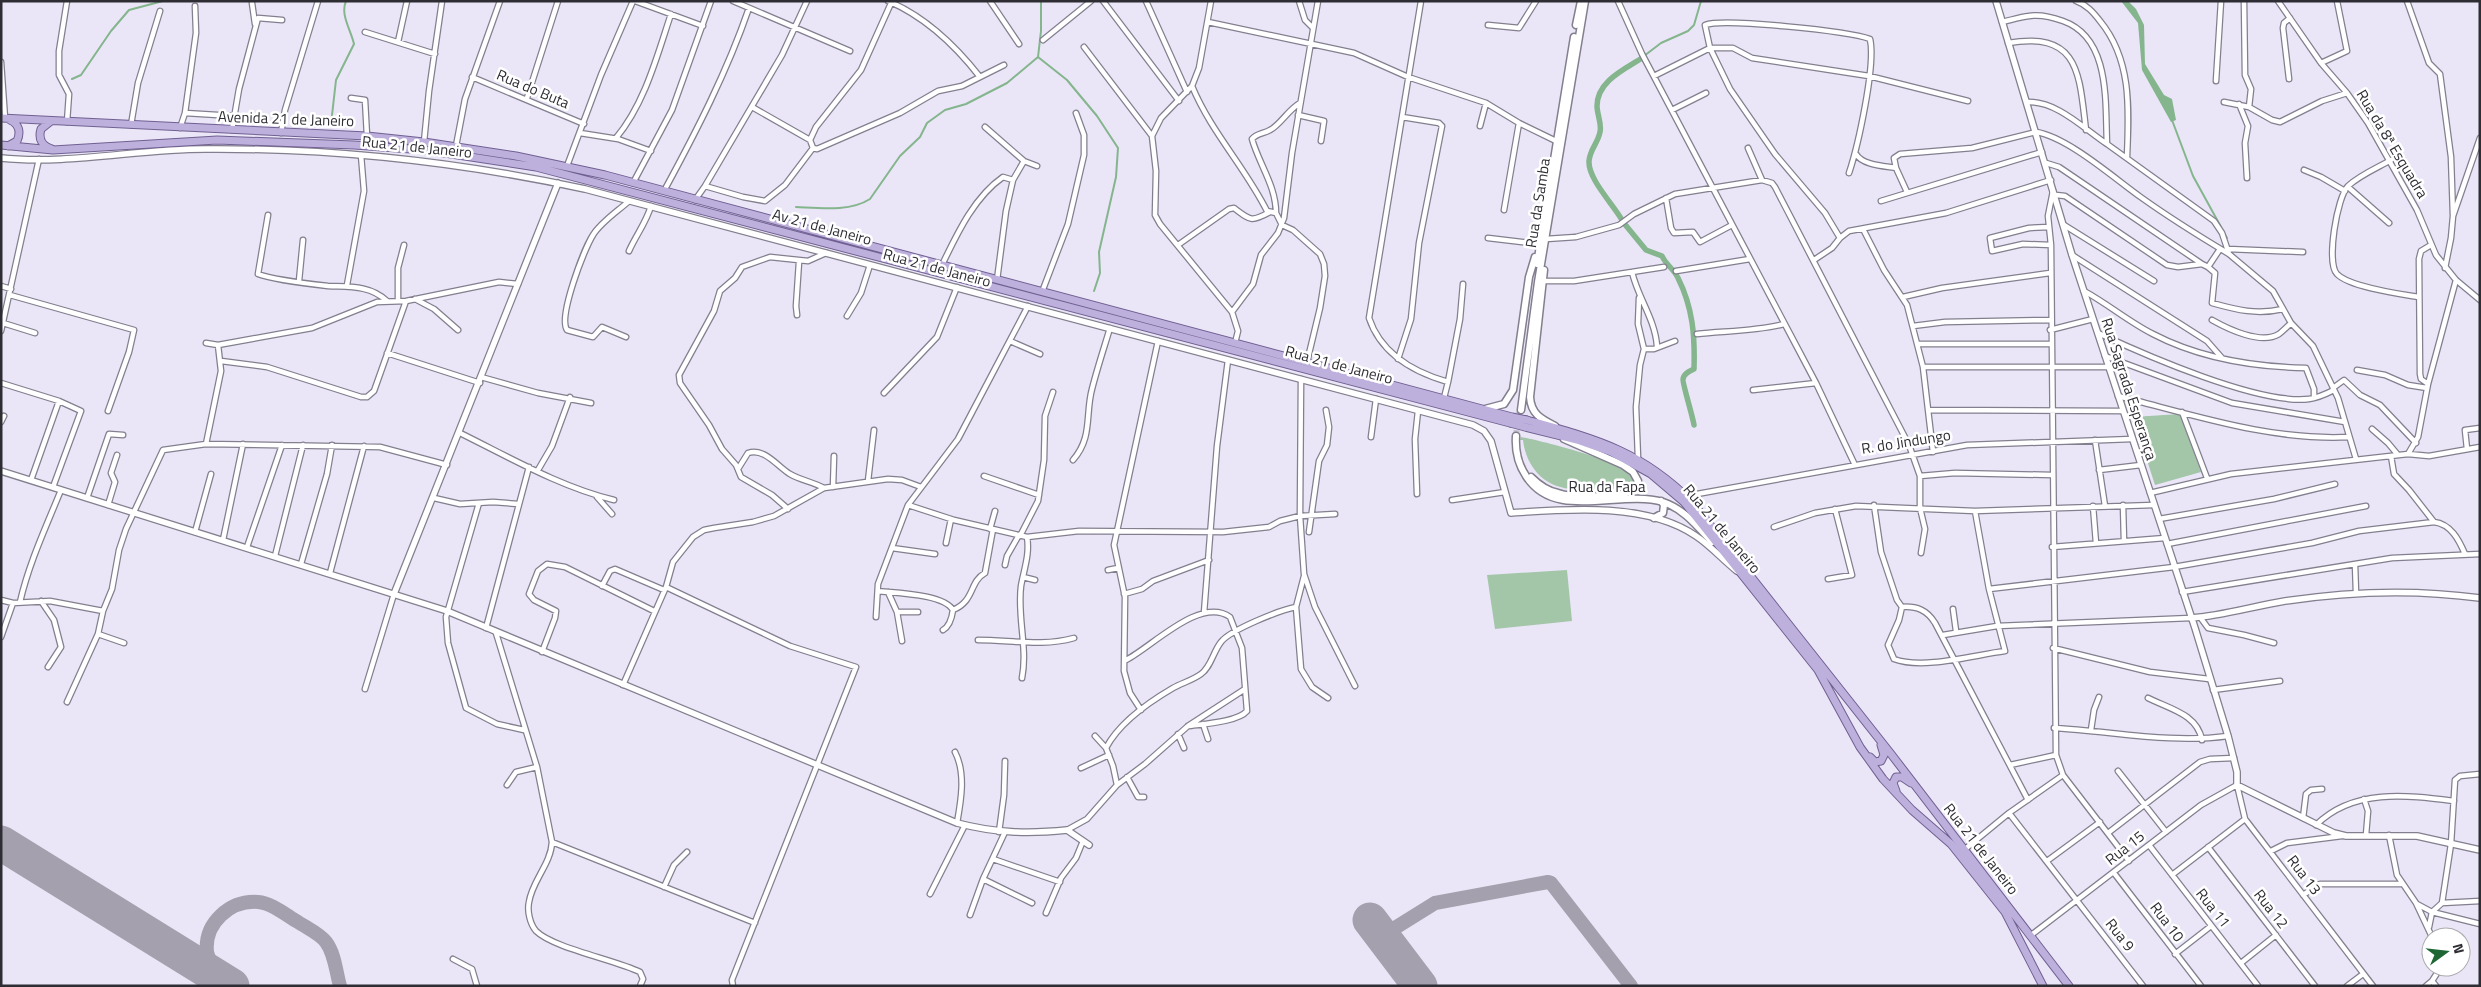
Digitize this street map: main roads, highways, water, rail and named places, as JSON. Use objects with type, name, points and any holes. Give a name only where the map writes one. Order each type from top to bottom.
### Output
[{"type":"main road","name":"Rua da Samba","points":[[1520,410],[1556,141],[1580,1]]},
{"type":"main road","name":"Rua da Samba","points":[[1545,229],[1585,1]]},
{"type":"main road","points":[[3,146],[17,141],[20,132],[16,123],[5,119]]},
{"type":"main road","name":"Avenida 21 de Janeiro","points":[[5,119],[367,136],[456,146],[567,166]]},
{"type":"main road","points":[[51,121],[41,129],[40,138],[44,145],[52,150]]},
{"type":"main road","name":"Avenida 21 de Janeiro","points":[[3,146],[52,150],[216,140],[334,144],[434,151],[554,171],[611,186]]},
{"type":"main road","name":"Rua 21 de Janeiro","points":[[567,166],[1485,409],[1511,420]]},
{"type":"main road","name":"Av 21 de Janeiro","points":[[611,186],[1084,311]]},
{"type":"main road","points":[[1545,229],[1546,239],[1530,403],[1538,417],[1566,431]]},
{"type":"main road","points":[[1485,409],[1504,404],[1513,390],[1529,277],[1538,244],[1545,229]]},
{"type":"main road","name":"Rua 21 de Janeiro","points":[[1084,311],[1526,423],[1554,435],[1611,452],[1651,474],[1684,502],[1818,670],[1850,730],[1871,764],[1905,804],[1951,844],[1991,894],[2012,924],[2042,986]]},
{"type":"main road","points":[[1526,423],[1566,431]]},
{"type":"main road","name":"Rua 21 de Janeiro","points":[[1566,431],[1599,440],[1638,458],[1686,496],[1709,521],[1922,794],[2068,986]]},
{"type":"main road","name":"Rua da Fapa","points":[[1554,435],[1628,468],[1638,480],[1636,489],[1631,492],[1588,496],[1566,495],[1552,491],[1535,481],[1527,472],[1520,457],[1518,436],[1516,454],[1522,471],[1534,486],[1548,495],[1575,501],[1642,499],[1661,501],[1686,514],[1741,572]]},
{"type":"main road","points":[[1654,518],[1663,513],[1664,505],[1661,501]]},
{"type":"main road","points":[[1850,730],[1872,760],[1875,762],[1882,761],[1884,758],[1883,750],[1863,719]]},
{"type":"main road","points":[[1905,804],[1894,787],[1896,777],[1905,778],[1922,794]]},
{"type":"waterway","points":[[72,79],[81,75],[111,31],[129,10],[163,1]]},
{"type":"waterway","points":[[331,124],[336,80],[354,44],[344,12],[346,1]]},
{"type":"waterway","points":[[796,207],[844,208],[870,199],[900,156],[920,137],[927,123],[945,110],[966,104],[1007,83],[1038,57],[1041,31],[1041,1]]},
{"type":"waterway","points":[[1644,56],[1661,43],[1688,31],[1694,25],[1701,1]]},
{"type":"waterway","points":[[1038,57],[1067,80],[1097,116],[1118,148],[1116,177],[1099,252],[1100,273],[1094,291]]},
{"type":"waterway","points":[[1622,220],[1592,176],[1589,161],[1600,132],[1597,106],[1598,97],[1613,77],[1642,58]]},
{"type":"waterway","points":[[2172,120],[2193,176],[2221,227]]},
{"type":"waterway","points":[[1623,222],[1646,250],[1662,256],[1676,275],[1687,300],[1692,322],[1694,369],[1686,374],[1683,379],[1694,425]]},
{"type":"waterway","points":[[2223,231],[2227,238]]},
{"type":"tunnel","points":[[1516,436],[1519,410]]}]
